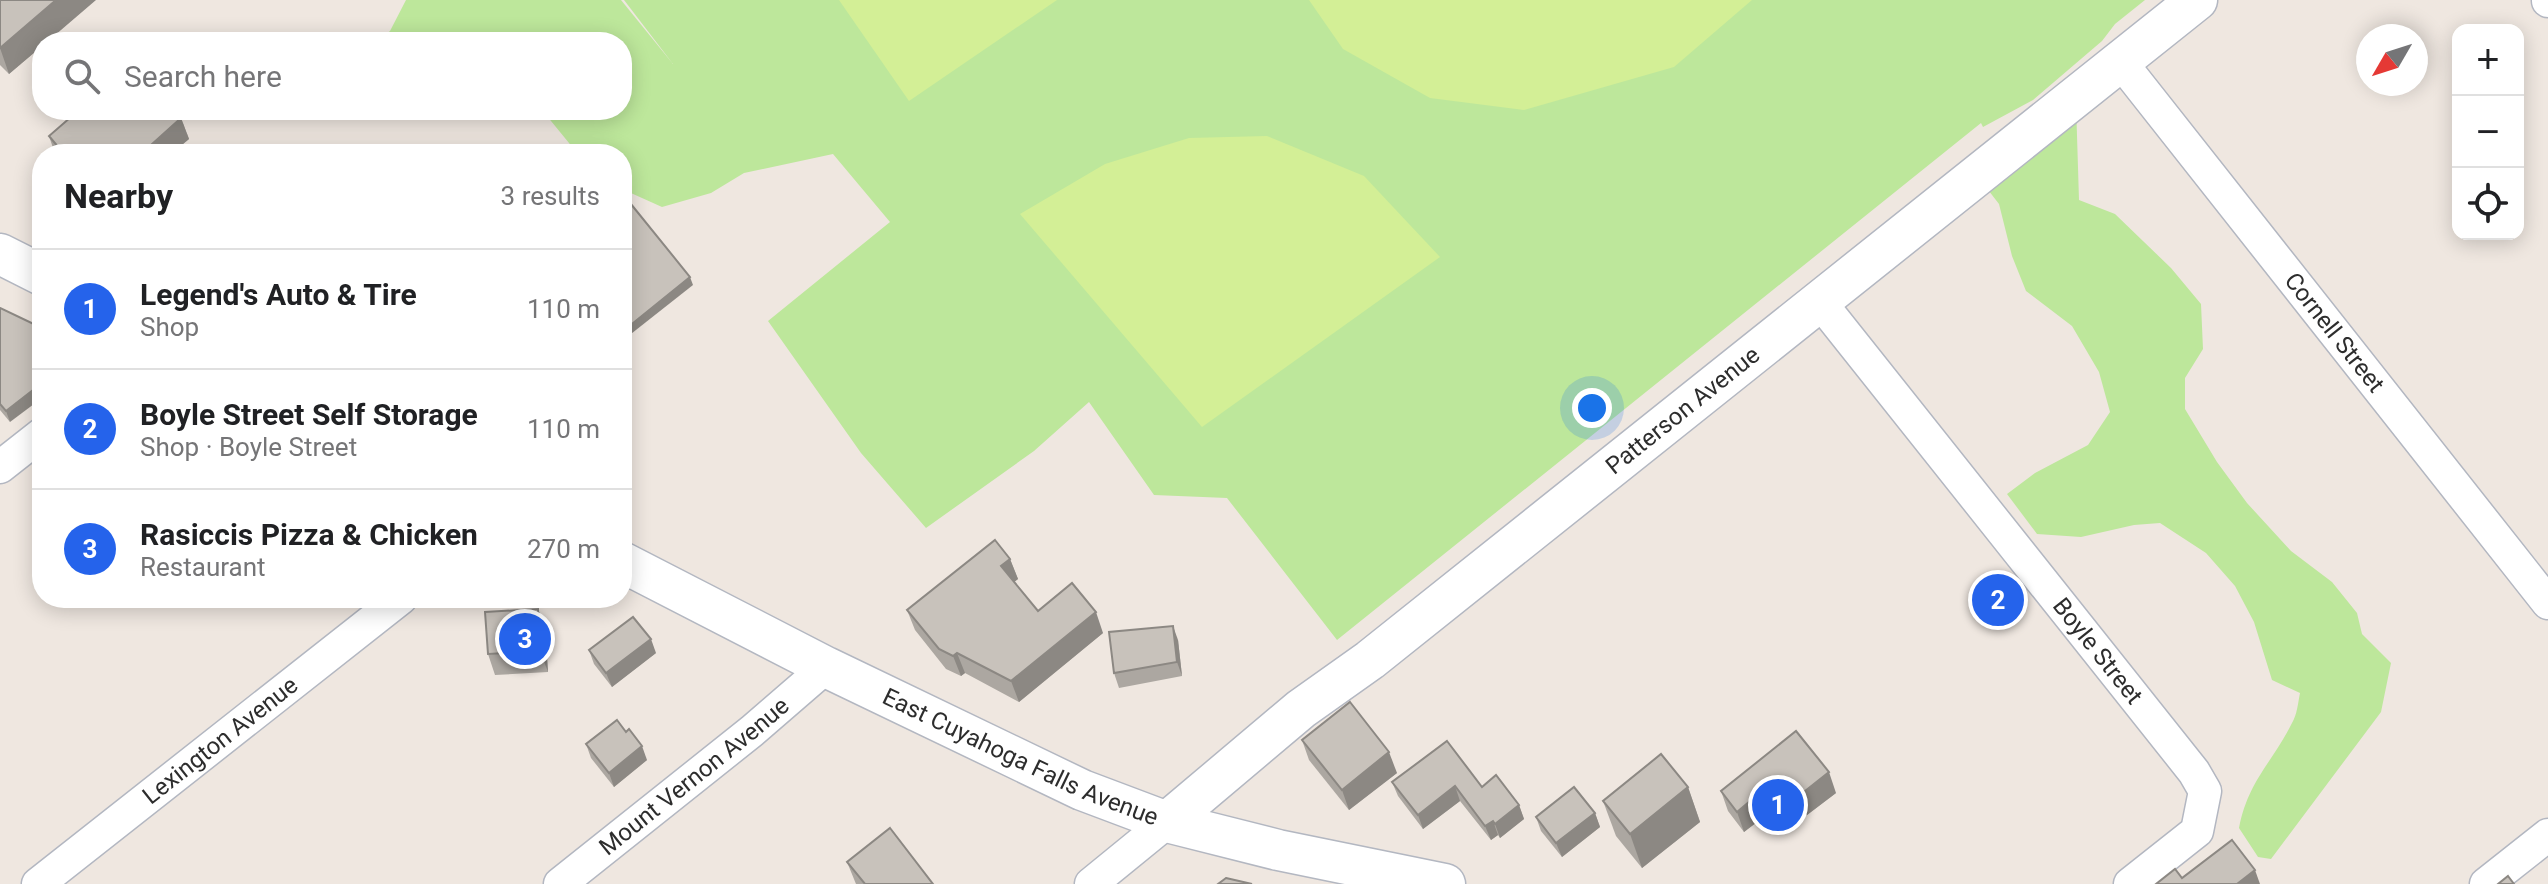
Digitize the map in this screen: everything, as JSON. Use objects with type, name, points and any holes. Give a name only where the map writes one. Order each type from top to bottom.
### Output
[{"type":"street","name":"Patterson Avenue","points":[[1167,822],[1301,709],[1370,660],[2197,0]]},
{"type":"street","name":"Cornell Street","points":[[2120,61],[2548,603]]},
{"type":"street","points":[[0,254],[32,270]]},
{"type":"street","name":"Boyle Street","points":[[1820,302],[2194,772],[2205,791],[2197,831],[2130,884]]},
{"type":"street","points":[[0,467],[32,442]]},
{"type":"street","name":"East Cuyahoga Falls Avenue","points":[[632,567],[826,667],[1082,790],[1167,822],[1278,850],[1445,884]]},
{"type":"street","name":"Lexington Avenue","points":[[38,884],[388,608]]},
{"type":"street","name":"Mount Vernon Avenue","points":[[560,884],[752,731],[826,667]]},
{"type":"street","points":[[1091,884],[1167,822]]},
{"type":"street","points":[[2486,884],[2548,835]]},
{"type":"green space","points":[[406,0],[621,0],[673,64],[624,0],[2145,0],[2033,100],[1983,127],[1981,123],[1337,640],[1227,498],[1154,495],[1089,402],[1034,451],[926,528],[861,453],[768,321],[890,222],[833,154],[744,173],[711,193],[662,207],[632,194],[632,144],[570,144],[550,120],[632,120],[632,32],[390,31]]},
{"type":"green space","points":[[839,0],[1057,0],[909,101]]},
{"type":"green space","points":[[1309,0],[1752,0],[1674,67],[1524,110],[1430,98],[1343,49]]},
{"type":"green space","points":[[2076,103],[2079,200],[2115,214],[2171,268],[2201,304],[2203,349],[2185,378],[2185,409],[2217,462],[2247,503],[2291,551],[2332,582],[2357,613],[2362,634],[2391,663],[2381,712],[2271,859],[2258,857],[2239,828],[2254,785],[2294,720],[2300,693],[2272,680],[2254,622],[2235,586],[2206,553],[2160,523],[2134,525],[2081,537],[2037,534],[2007,494],[2035,473],[2088,445],[2110,412],[2099,372],[2072,326],[2026,291],[2012,256],[1999,204],[1982,182]]},
{"type":"green space","points":[[1267,136],[1364,176],[1440,257],[1202,427],[1020,214],[1105,164],[1189,138]]},
{"type":"building","points":[[0,0],[56,0],[0,48]]},
{"type":"building","points":[[67,120],[179,120],[152,144],[56,144],[49,136]]},
{"type":"building","points":[[632,205],[690,277],[632,324]]},
{"type":"building","points":[[0,308],[32,323],[32,391],[6,411],[0,404]]},
{"type":"building","points":[[995,540],[1010,559],[1001,566],[1038,611],[1072,583],[1096,612],[1011,681],[957,653],[953,656],[939,649],[907,610]]},
{"type":"building","points":[[538,609],[540,651],[488,654],[485,612]]},
{"type":"building","points":[[633,617],[651,639],[606,673],[589,650]]},
{"type":"building","points":[[1173,626],[1177,662],[1114,673],[1109,632]]},
{"type":"building","points":[[1350,702],[1389,752],[1342,790],[1302,740]]},
{"type":"building","points":[[617,720],[626,732],[629,729],[642,746],[609,773],[586,744]]},
{"type":"building","points":[[1796,731],[1829,772],[1776,809],[1762,791],[1737,812],[1721,791]]},
{"type":"building","points":[[1447,741],[1482,787],[1496,775],[1519,805],[1495,824],[1493,821],[1485,826],[1455,786],[1418,815],[1392,782]]},
{"type":"building","points":[[1661,754],[1688,787],[1630,834],[1603,801]]},
{"type":"building","points":[[1574,787],[1595,813],[1556,843],[1536,817]]},
{"type":"building","points":[[890,828],[933,884],[865,884],[847,862]]},
{"type":"building","points":[[2232,840],[2255,870],[2237,884],[2156,884],[2175,869],[2182,878]]},
{"type":"building","points":[[2508,876],[2514,884],[2498,884]]},
{"type":"building","points":[[1226,878],[1252,884],[1218,884]]},
{"type":"place","name":"Boyle Street Self Storage","points":[[1998,600]]},
{"type":"place","name":"Rasiccis Pizza & Chicken","points":[[525,639]]},
{"type":"place","name":"Legend's Auto & Tire","points":[[1778,805]]}]
